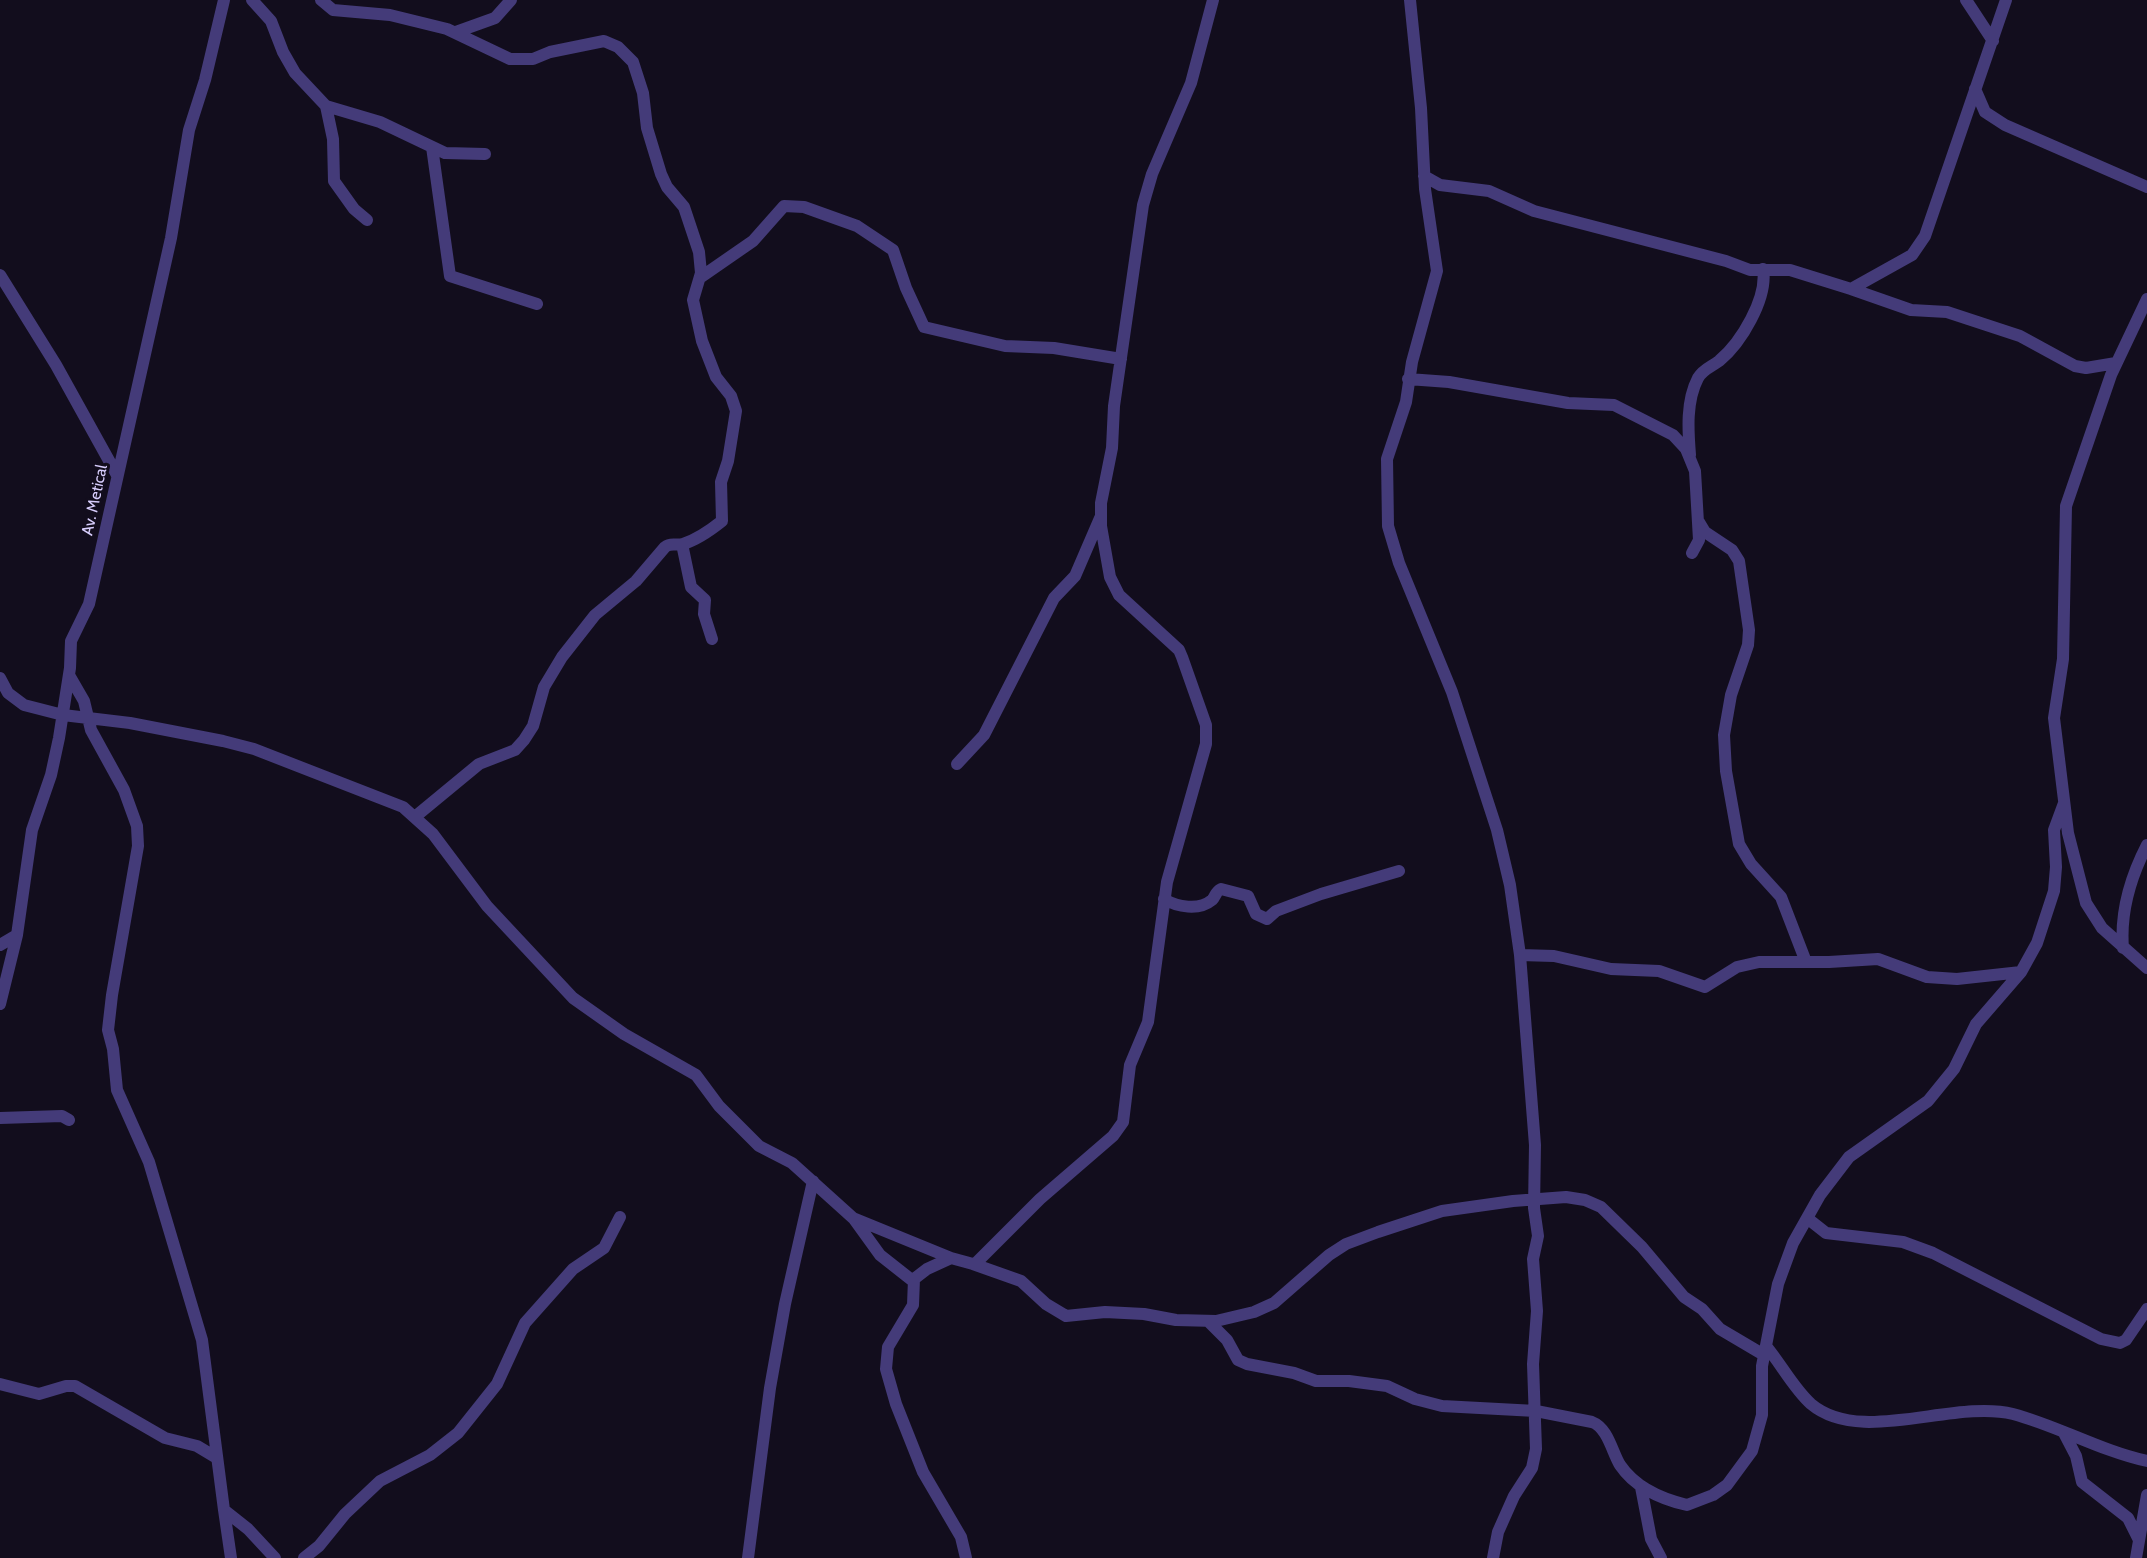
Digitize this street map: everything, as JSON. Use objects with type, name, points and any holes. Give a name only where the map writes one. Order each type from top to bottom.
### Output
[{"type":"street","name":"Av. Metical","points":[[0,1004],[4,966],[17,935],[32,830],[51,775],[63,715],[71,641],[89,604],[171,238],[189,130],[205,80],[224,0]]},
{"type":"street","points":[[252,0],[271,21],[282,52],[295,73],[326,106],[380,122],[449,153],[485,154]]},
{"type":"street","points":[[321,0],[333,10],[390,15],[456,32],[510,59],[533,59],[550,52],[604,41],[624,52],[633,63],[640,81],[646,129],[661,174],[667,187],[684,207],[689,217],[702,264],[701,277],[693,300],[702,341],[716,377],[731,396],[736,411],[728,460],[721,482],[723,519],[682,544],[668,544],[636,581],[595,615],[551,674],[544,687],[533,726],[515,750],[479,764],[416,816]]},
{"type":"street","points":[[456,32],[495,18],[510,0]]},
{"type":"street","points":[[957,764],[984,735],[1049,606],[1075,576],[1100,517],[1111,459],[1112,423],[1143,205],[1152,174],[1191,83],[1213,0]]},
{"type":"street","points":[[1410,0],[1420,97],[1424,176],[1436,277],[1419,332],[1408,379],[1406,402],[1387,459],[1388,525],[1399,563],[1452,692],[1497,830],[1510,885],[1520,955],[1535,1145],[1534,1199],[1538,1236],[1533,1259],[1537,1311],[1533,1364],[1536,1449],[1532,1468],[1504,1516],[1496,1537],[1493,1558]]},
{"type":"street","points":[[1966,0],[1993,41]]},
{"type":"street","points":[[1851,289],[1904,260],[1919,246],[1932,222],[2006,0]]},
{"type":"street","points":[[1975,89],[1981,104],[1990,116],[2045,144],[2076,154],[2147,187]]},
{"type":"street","points":[[326,106],[333,139],[334,181],[354,209],[367,220]]},
{"type":"street","points":[[432,147],[450,276],[537,304]]},
{"type":"street","points":[[1424,176],[1434,183],[1489,191],[1534,211],[1726,261],[1743,268],[1790,270],[1911,310],[1947,312],[2020,336],[2076,366],[2086,368],[2116,363]]},
{"type":"street","points":[[701,277],[753,241],[784,206],[804,207],[857,225],[893,250],[906,288],[924,327],[1005,346],[1043,347],[1121,359]]},
{"type":"street","points":[[1692,553],[1699,540],[1699,522],[1688,412],[1701,372],[1719,361],[1747,327],[1762,293],[1763,269]]},
{"type":"street","points":[[0,274],[56,365],[117,475]]},
{"type":"street","points":[[2147,299],[2116,363],[2064,514],[2067,545],[2063,658],[2054,718],[2073,858],[2086,903],[2102,928],[2147,968]]},
{"type":"street","points":[[1408,379],[1449,382],[1568,403],[1614,405],[1672,435],[1683,444],[1691,458]]},
{"type":"street","points":[[973,1264],[996,1245],[1040,1198],[1113,1136],[1123,1122],[1130,1065],[1148,1022],[1164,899],[1188,802],[1203,755],[1206,726],[1179,650],[1135,612],[1114,586],[1108,568],[1100,517]]},
{"type":"street","points":[[1699,522],[1705,532],[1732,550],[1739,561],[1749,630],[1748,645],[1735,680],[1724,728],[1726,771],[1739,844],[1751,864],[1781,897],[1806,962]]},
{"type":"street","points":[[682,544],[691,587],[705,600],[704,614],[712,639]]},
{"type":"street","points":[[69,675],[84,701],[94,736],[107,754],[124,790],[138,834],[126,923],[108,1023],[114,1053],[117,1090],[149,1162],[202,1340],[231,1558]]},
{"type":"street","points":[[0,678],[8,693],[24,705],[63,715],[223,741],[254,749],[390,801],[416,816],[434,834],[487,906],[564,990],[624,1034],[696,1075],[719,1106],[759,1146],[792,1162],[853,1218],[880,1255],[913,1281]]},
{"type":"street","points":[[1209,1322],[1222,1334],[1238,1359],[1247,1364],[1294,1373],[1316,1381],[1349,1381],[1387,1386],[1415,1399],[1442,1406],[1536,1411],[1596,1424],[1620,1465],[1641,1487],[1687,1505],[1713,1495],[1727,1485],[1752,1451],[1762,1415],[1761,1378],[1781,1273],[1807,1218],[1820,1195],[1849,1157],[1928,1101],[1940,1089],[1954,1069],[1976,1024],[2021,972],[2037,943],[2054,891],[2056,872],[2054,830],[2064,803]]},
{"type":"street","points":[[2123,948],[2122,930],[2127,893],[2147,845]]},
{"type":"street","points":[[1164,899],[1182,906],[1198,905],[1213,899],[1221,889],[1248,896],[1256,914],[1267,919],[1276,911],[1321,894],[1399,871]]},
{"type":"street","points":[[0,945],[17,935]]},
{"type":"street","points":[[1520,955],[1554,956],[1611,969],[1664,972],[1706,987],[1744,964],[1878,959],[1928,976],[1957,980],[2021,972]]},
{"type":"street","points":[[0,1118],[62,1116],[69,1120]]},
{"type":"street","points":[[748,1558],[770,1388],[784,1304],[813,1181]]},
{"type":"street","points":[[853,1218],[951,1258],[1021,1281],[1046,1305],[1066,1316],[1097,1312],[1128,1312],[1209,1322],[1254,1312],[1274,1303],[1329,1255],[1362,1238],[1442,1211],[1534,1199],[1566,1197],[1585,1200],[1601,1207],[1642,1247],[1684,1297],[1702,1309],[1720,1329],[1765,1351],[1803,1396],[1827,1416],[1889,1421],[1959,1412],[2004,1413],[2147,1461]]},
{"type":"street","points":[[304,1558],[319,1546],[345,1514],[380,1481],[430,1455],[458,1432],[497,1384],[529,1317],[573,1269],[604,1248],[620,1217]]},
{"type":"street","points":[[1807,1218],[1826,1233],[1903,1242],[1933,1253],[2022,1301],[2050,1311],[2081,1330],[2111,1342],[2126,1340],[2147,1309]]},
{"type":"street","points":[[951,1258],[927,1269],[913,1281],[913,1305],[888,1347],[886,1369],[896,1404],[923,1472],[961,1538],[966,1558]]},
{"type":"street","points":[[0,1384],[39,1394],[75,1386],[165,1438],[196,1446],[217,1458]]},
{"type":"street","points":[[2064,1433],[2076,1456],[2083,1484],[2128,1518],[2139,1540]]},
{"type":"street","points":[[1641,1487],[1652,1539],[1661,1558]]},
{"type":"street","points":[[2136,1558],[2147,1496]]},
{"type":"street","points":[[224,1510],[248,1529],[275,1558]]}]
